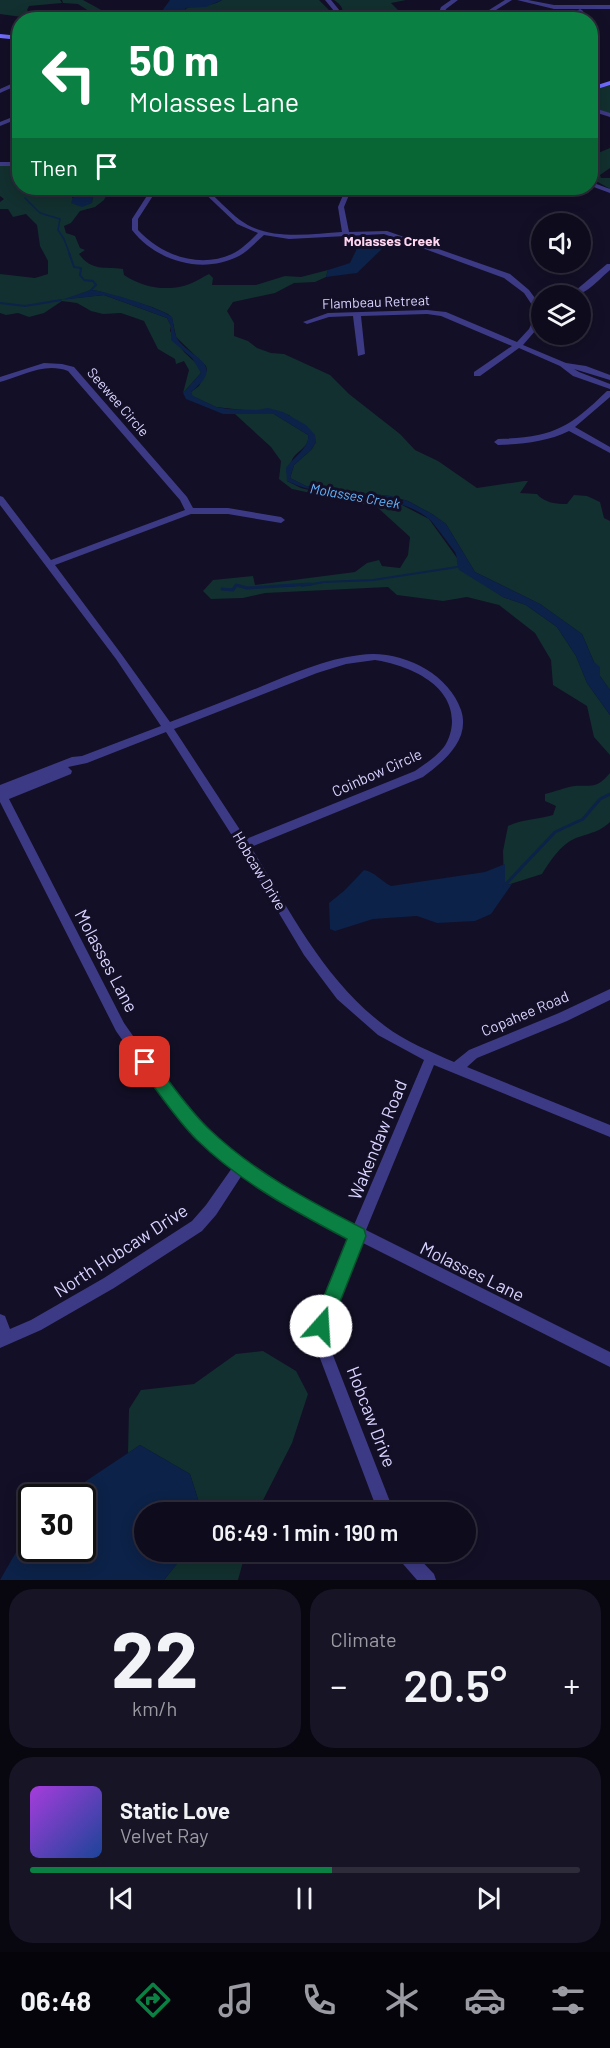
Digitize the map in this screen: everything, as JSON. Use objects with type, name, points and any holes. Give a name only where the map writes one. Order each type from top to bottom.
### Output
[{"type":"street","points":[[328,0],[336,12]]},
{"type":"street","points":[[442,12],[443,8],[455,0]]},
{"type":"street","points":[[489,12],[509,0]]},
{"type":"street","points":[[520,0],[547,6],[610,8]]},
{"type":"street","points":[[581,8],[582,12]]},
{"type":"street","points":[[150,195],[135,219],[135,230],[145,241],[173,256],[190,261],[225,260],[242,252],[263,233]]},
{"type":"street","points":[[209,195],[239,223],[263,233],[289,237],[371,231],[397,235],[507,276],[531,294]]},
{"type":"street","points":[[346,195],[341,207],[346,233]]},
{"type":"street","points":[[586,285],[610,266]]},
{"type":"street","points":[[600,274],[610,278]]},
{"type":"street","name":"Flambeau Retreat","points":[[307,322],[320,316],[434,312],[563,364],[576,374],[610,387]]},
{"type":"street","points":[[357,315],[361,354]]},
{"type":"street","points":[[477,374],[517,345],[531,330]]},
{"type":"street","points":[[563,364],[583,368],[610,378]]},
{"type":"street","name":"Seewee Circle","points":[[0,380],[43,366],[55,365],[71,369],[184,498],[190,511]]},
{"type":"street","points":[[498,442],[547,439],[591,411],[610,393]]},
{"type":"street","points":[[568,427],[610,450]]},
{"type":"street","name":"Hobcaw Drive","points":[[0,499],[167,726],[244,845],[308,952],[329,982],[354,1008],[382,1031],[431,1058],[610,1131]]},
{"type":"street","points":[[49,564],[190,511],[228,511],[281,520]]},
{"type":"street","name":"Coinbow Circle","points":[[1,794],[81,765],[83,760],[167,726],[347,661],[374,657],[403,662],[429,674],[445,688],[456,711],[456,731],[450,747],[435,763],[419,774],[244,845]]},
{"type":"street","name":"Molasses Lane","points":[[1,794],[120,1026],[157,1080],[201,1133],[240,1167],[301,1205],[357,1236],[610,1360]]},
{"type":"street","name":"Copahee Road","points":[[456,1068],[473,1054],[563,1017],[610,994]]},
{"type":"street","name":"Wakendaw Road","points":[[357,1236],[431,1058]]},
{"type":"street","name":"North Hobcaw Drive","points":[[3,1340],[36,1325],[100,1288],[197,1226],[211,1210],[240,1167]]},
{"type":"street","name":"Hobcaw Drive","points":[[357,1236],[328,1304],[321,1326],[322,1345],[382,1502]]},
{"type":"street","points":[[0,1321],[3,1340]]},
{"type":"street","points":[[411,1562],[428,1580]]},
{"type":"green space","points":[[0,0],[60,0],[62,3],[29,6],[27,10],[29,12],[12,12],[12,16],[0,14]]},
{"type":"green space","points":[[62,0],[83,0],[105,12],[90,12],[78,4],[63,3]]},
{"type":"green space","points":[[222,0],[319,0],[331,12],[188,12],[185,9]]},
{"type":"green space","points":[[334,0],[406,0],[391,3],[400,12],[343,12]]},
{"type":"green space","points":[[610,85],[610,114],[598,110],[598,89]]},
{"type":"green space","points":[[610,148],[610,168],[600,175],[601,178],[610,178],[610,189],[598,182],[598,153]]},
{"type":"green space","points":[[0,166],[12,166],[12,195],[74,195],[72,198],[92,203],[93,195],[106,195],[95,207],[80,211],[71,223],[64,226],[66,233],[75,236],[80,248],[85,250],[79,254],[89,264],[123,269],[124,275],[141,284],[159,288],[178,287],[209,274],[213,278],[212,285],[256,285],[285,276],[301,277],[328,270],[326,277],[315,282],[294,283],[275,293],[233,302],[227,311],[234,323],[234,336],[248,341],[257,348],[271,353],[284,354],[330,375],[349,394],[400,434],[415,450],[438,461],[477,488],[528,481],[520,493],[537,494],[547,501],[559,504],[567,504],[574,495],[587,496],[600,502],[604,518],[610,521],[610,690],[600,676],[582,634],[540,604],[475,572],[446,524],[432,514],[408,501],[390,496],[306,486],[290,478],[294,465],[311,450],[316,442],[289,415],[216,407],[192,396],[191,392],[199,386],[207,370],[206,366],[176,337],[172,318],[168,314],[98,291],[91,290],[66,299],[104,295],[167,318],[171,326],[170,331],[184,352],[199,366],[201,373],[183,393],[189,370],[184,361],[176,364],[175,359],[158,349],[144,321],[121,313],[103,314],[91,311],[77,303],[62,301],[44,313],[29,317],[18,313],[6,315],[0,313],[0,274],[35,278],[48,274],[48,261],[40,246],[37,225],[26,214],[13,217],[8,209],[0,209],[0,202],[4,199],[0,196]]},
{"type":"green space","points":[[235,414],[274,414],[308,435],[307,443],[292,460],[287,481],[301,488],[329,495],[343,494],[402,505],[429,519],[457,558],[488,587],[503,597],[526,605],[557,627],[576,656],[587,683],[610,715],[610,755],[594,737],[587,706],[553,685],[551,660],[535,633],[499,605],[467,597],[443,601],[397,595],[388,587],[265,593],[243,598],[211,599],[203,591],[213,580],[253,576],[255,585],[355,572],[367,563],[379,560],[382,566],[400,568],[408,555],[410,537],[377,507],[292,489],[279,479],[281,461],[271,447]]},
{"type":"green space","points":[[610,773],[610,822],[599,830],[567,843],[542,874],[504,886],[503,851],[508,826],[553,815],[556,806],[545,801],[545,794],[571,787],[594,785]]},
{"type":"green space","points":[[263,1351],[296,1371],[308,1394],[292,1443],[262,1502],[199,1502],[190,1474],[140,1445],[128,1453],[129,1409],[141,1390],[194,1384],[236,1354]]},
{"type":"green space","points":[[178,1562],[243,1562],[238,1580],[164,1580]]},
{"type":"water","points":[[170,0],[222,0],[206,7],[185,8],[187,12],[161,12]]},
{"type":"water","points":[[74,195],[93,195],[92,203],[82,207],[71,203]]},
{"type":"water","points":[[360,239],[380,240],[383,248],[357,273],[326,277],[328,270],[350,263]]},
{"type":"water","points":[[91,290],[133,300],[172,317],[178,340],[204,363],[206,369],[206,375],[201,383],[191,392],[193,396],[216,407],[228,409],[268,408],[283,412],[306,425],[315,435],[316,442],[311,450],[294,465],[290,478],[306,486],[390,496],[408,501],[446,524],[475,572],[540,604],[582,634],[594,662],[600,667],[600,676],[610,690],[610,715],[587,683],[576,656],[557,627],[526,605],[503,597],[459,570],[455,552],[429,519],[414,509],[397,503],[322,492],[287,481],[286,468],[304,448],[308,435],[274,414],[223,414],[186,399],[183,393],[201,373],[192,358],[171,340],[171,326],[167,318],[104,295],[61,300]]},
{"type":"water","points":[[505,864],[505,885],[512,884],[491,914],[475,921],[437,923],[417,916],[373,919],[335,931],[330,929],[329,903],[364,870],[391,886],[485,872]]},
{"type":"water","points":[[140,1445],[190,1474],[199,1502],[134,1502],[134,1562],[178,1562],[164,1580],[0,1580],[18,1549],[18,1562],[96,1562],[96,1484],[82,1484]]},
{"type":"waterway","points":[[25,198],[40,213],[60,219],[58,230],[70,255]]},
{"type":"waterway","points":[[69,253],[74,267],[81,268],[80,275],[84,280],[93,281],[96,285],[91,290]]},
{"type":"waterway","name":"Molasses Creek","points":[[0,303],[25,306],[61,300]]},
{"type":"waterway","points":[[302,586],[324,582],[373,580],[457,567]]},
{"type":"waterway","points":[[279,586],[311,584]]},
{"type":"waterway","points":[[222,589],[233,590],[236,585],[247,588],[279,586]]},
{"type":"waterway","points":[[273,586],[279,586]]},
{"type":"waterway","points":[[279,586],[294,586]]},
{"type":"waterway","points":[[504,886],[555,832],[583,819],[600,799],[610,794]]},
{"type":"district","name":"Molasses Creek","points":[[392,241]]},
{"type":"route","points":[[145,1062],[201,1133],[240,1167],[357,1236],[321,1326]]}]
